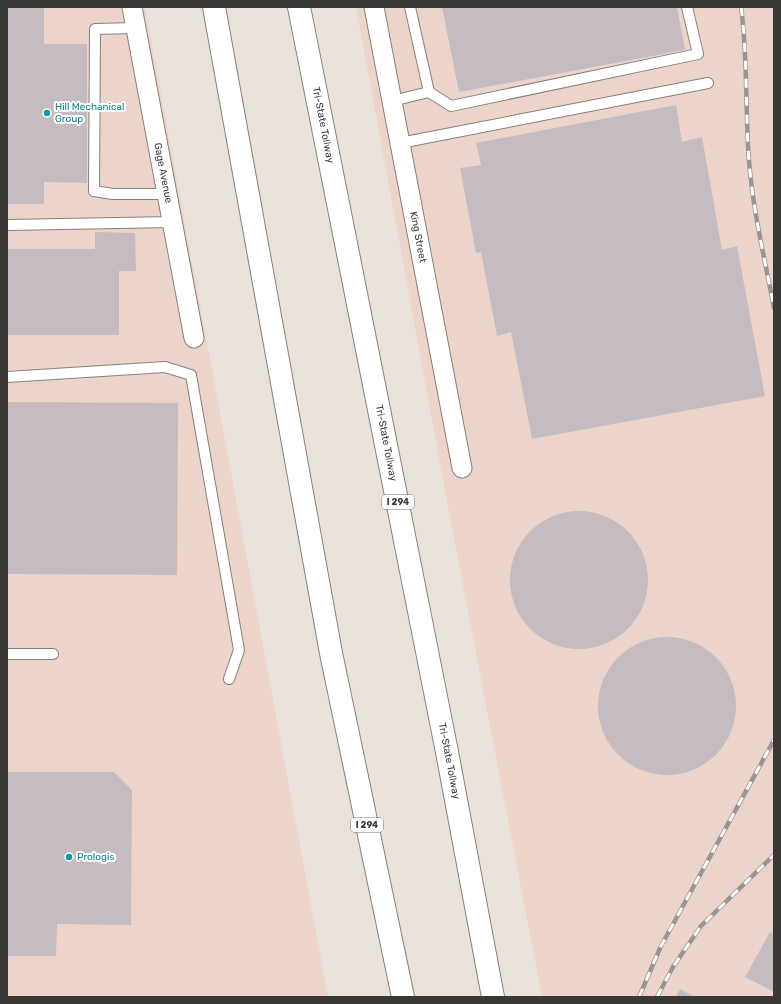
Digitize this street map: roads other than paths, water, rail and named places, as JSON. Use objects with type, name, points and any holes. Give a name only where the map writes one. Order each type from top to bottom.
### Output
[{"type":"highway","name":"I 294","points":[[214,7],[331,653],[403,997]]},
{"type":"highway","name":"Tri-State Tollway","points":[[299,7],[446,744],[493,997]]},
{"type":"street","name":"Gage Avenue","points":[[132,7],[194,338]]},
{"type":"street","name":"King Street","points":[[374,7],[462,468]]},
{"type":"lane","points":[[410,7],[429,92],[450,106],[698,54],[687,7]]},
{"type":"lane","points":[[136,28],[94,29],[94,191],[113,194],[167,194]]},
{"type":"lane","points":[[400,143],[708,84]]},
{"type":"lane","points":[[392,101],[429,92]]},
{"type":"lane","points":[[7,225],[172,222]]},
{"type":"lane","points":[[7,377],[165,367],[191,375],[239,650],[228,679]]},
{"type":"lane","points":[[7,654],[53,654]]},
{"type":"railway","points":[[741,7],[745,45],[748,142],[751,180],[756,217],[774,308]]},
{"type":"railway","points":[[639,997],[661,946],[774,740]]},
{"type":"railway","points":[[657,997],[673,967],[701,926],[774,855]]},
{"type":"place","name":"Hill Mechanical Group","points":[[47,113]]},
{"type":"place","name":"Prologis","points":[[69,857]]}]
